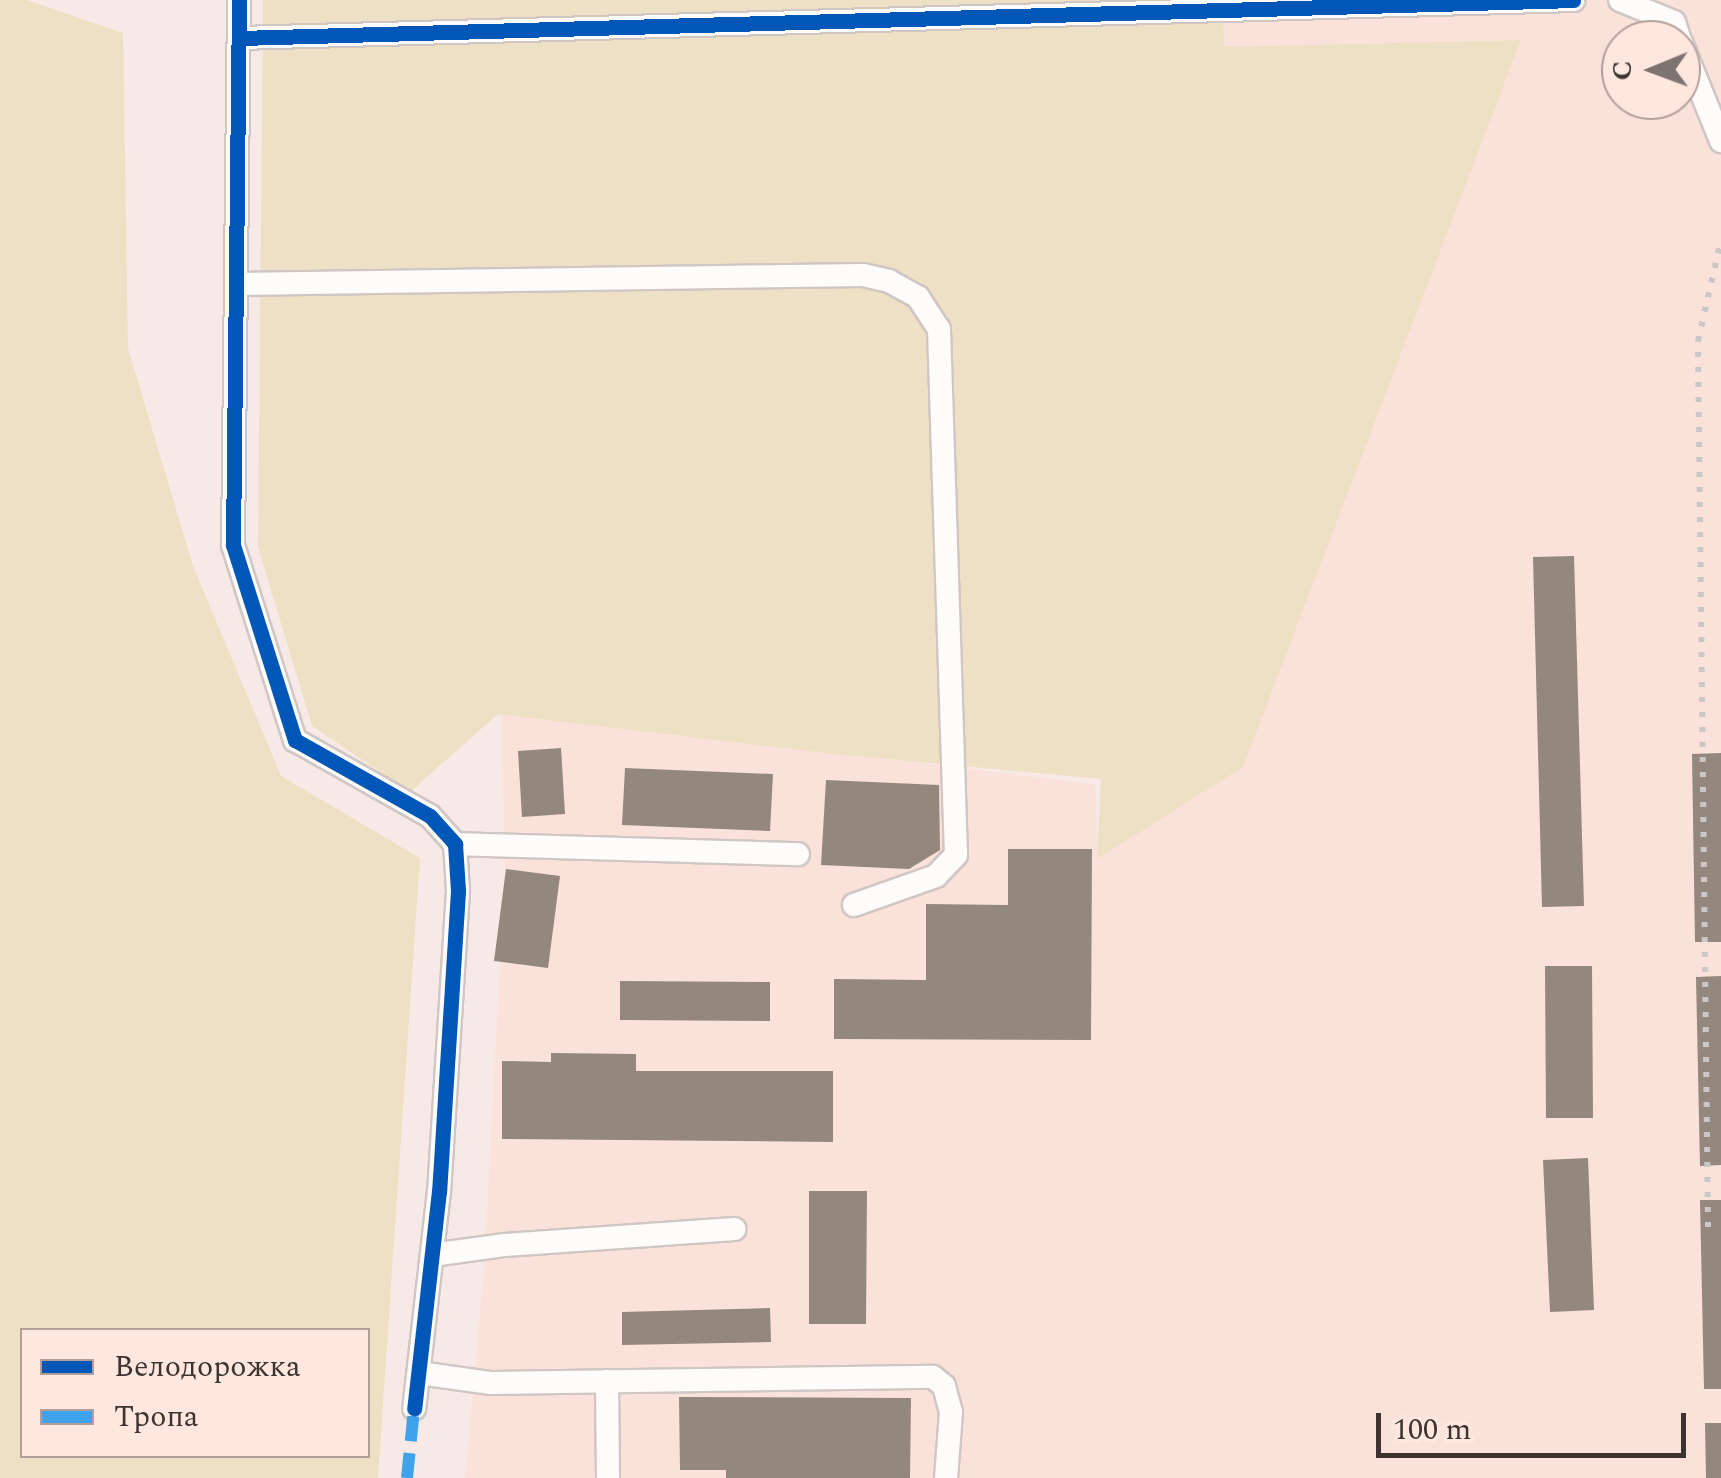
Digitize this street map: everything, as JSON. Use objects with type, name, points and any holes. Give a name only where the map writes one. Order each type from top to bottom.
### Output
[{"type":"street","points":[[239,0],[233,545],[295,740],[430,816],[455,844],[457,910],[432,1255],[414,1410]]},
{"type":"street","points":[[240,38],[1573,0]]},
{"type":"street","points":[[1620,0],[1653,20]]},
{"type":"street","points":[[1701,92],[1721,141]]},
{"type":"street","points":[[237,284],[863,275],[889,281],[918,297],[939,329],[956,856],[936,876],[854,905]]},
{"type":"street","points":[[455,844],[798,854]]},
{"type":"street","points":[[432,1255],[505,1245],[734,1229]]},
{"type":"street","points":[[418,1373],[490,1383],[933,1376],[944,1386],[950,1412],[946,1478]]},
{"type":"street","points":[[606,1381],[608,1478]]},
{"type":"shaded area","points":[[0,0],[27,0],[123,33],[128,348],[193,566],[281,776],[420,858],[378,1478],[0,1478]]},
{"type":"shaded area","points":[[263,0],[1223,0],[1224,47],[1521,40],[1243,767],[1097,859],[1101,779],[834,754],[498,714],[410,792],[312,726],[258,547]]},
{"type":"shaded area","points":[[1223,0],[1721,0],[1721,1478],[465,1478],[484,1269],[505,866],[501,712],[1095,784],[1098,859],[1520,40],[1224,47]]},
{"type":"building","points":[[1574,556],[1584,906],[1542,907],[1533,557]]},
{"type":"building","points":[[561,748],[565,814],[522,817],[518,751]]},
{"type":"building","points":[[1721,753],[1721,942],[1695,942],[1692,754]]},
{"type":"building","points":[[625,768],[773,774],[770,831],[622,825]]},
{"type":"building","points":[[826,780],[939,785],[940,850],[909,869],[821,865]]},
{"type":"building","points":[[1008,849],[1092,849],[1091,1040],[834,1039],[834,979],[926,980],[926,904],[1008,905]]},
{"type":"building","points":[[506,869],[560,876],[548,968],[494,961]]},
{"type":"building","points":[[1545,966],[1592,966],[1593,1118],[1546,1118]]},
{"type":"building","points":[[1721,976],[1721,1165],[1700,1166],[1696,977]]},
{"type":"building","points":[[620,981],[770,982],[770,1021],[620,1020]]},
{"type":"building","points":[[551,1053],[636,1054],[636,1071],[833,1071],[833,1142],[502,1139],[502,1061],[551,1062]]},
{"type":"building","points":[[1588,1158],[1594,1310],[1550,1312],[1543,1160]]},
{"type":"building","points":[[809,1191],[867,1191],[866,1324],[809,1324]]},
{"type":"building","points":[[1700,1200],[1721,1200],[1721,1389],[1704,1389]]},
{"type":"building","points":[[770,1308],[771,1342],[622,1345],[622,1312]]},
{"type":"building","points":[[679,1397],[911,1398],[910,1478],[726,1478],[726,1470],[680,1470]]},
{"type":"building","points":[[1705,1423],[1721,1423],[1721,1478],[1706,1478]]},
{"type":"railway","points":[[1708,1227],[1698,341],[1721,240]]},
{"type":"marked path","points":[[407,1478],[414,1409]]},
{"type":"cycle path","points":[[239,0],[233,545],[295,740],[430,816],[455,844],[458,891],[439,1191],[414,1409]]},
{"type":"cycle path","points":[[240,38],[1573,0]]}]
